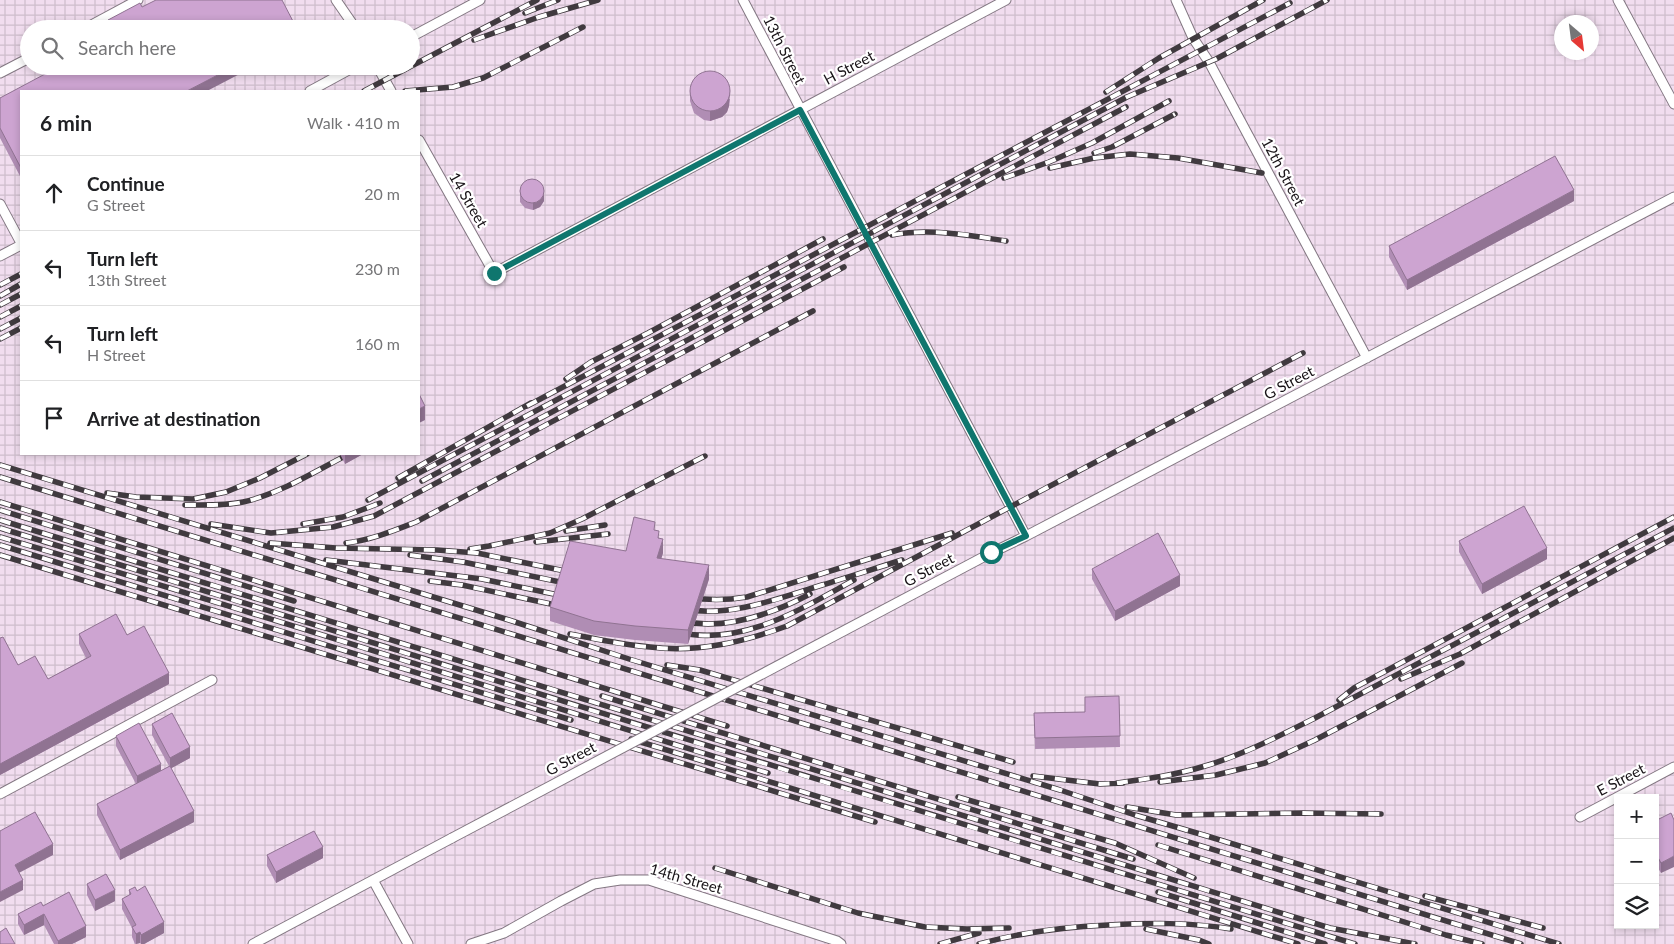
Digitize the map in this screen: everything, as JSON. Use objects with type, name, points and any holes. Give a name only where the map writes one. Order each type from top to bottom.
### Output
[{"type":"lane","points":[[101,20],[138,0]]},
{"type":"lane","points":[[336,0],[350,20]]},
{"type":"lane","points":[[420,32],[480,0]]},
{"type":"lane","name":"13th Street","points":[[743,0],[1026,536]]},
{"type":"lane","name":"H Street","points":[[494,273],[1006,0]]},
{"type":"lane","name":"12th Street","points":[[1176,0],[1196,44],[1209,62],[1367,358]]},
{"type":"lane","points":[[1618,0],[1674,104]]},
{"type":"lane","points":[[0,73],[20,63]]},
{"type":"lane","points":[[312,90],[339,75]]},
{"type":"lane","points":[[382,75],[390,90]]},
{"type":"lane","name":"14 Street","points":[[420,142],[494,273]]},
{"type":"lane","name":"G Street","points":[[253,944],[991,552],[1026,536],[1674,197]]},
{"type":"lane","points":[[0,204],[20,242]]},
{"type":"lane","points":[[0,256],[20,245]]},
{"type":"lane","points":[[0,794],[212,680]]},
{"type":"lane","name":"E Street","points":[[1580,817],[1674,767]]},
{"type":"lane","points":[[373,880],[408,944]]},
{"type":"lane","name":"14th Street","points":[[472,944],[504,933],[594,884],[620,880],[649,880],[837,941],[841,944]]},
{"type":"shaded area","points":[[0,0],[1674,0],[1674,944],[0,944]]},
{"type":"building","points":[[156,0],[282,0],[292,20],[108,20],[140,3],[142,7]]},
{"type":"building","points":[[710,71],[724,77],[730,91],[724,105],[710,111],[696,105],[690,91],[696,77]]},
{"type":"building","points":[[43,75],[218,75],[189,90],[20,90],[20,166],[0,128],[0,98]]},
{"type":"building","points":[[1555,156],[1574,190],[1407,280],[1389,246]]},
{"type":"building","points":[[532,179],[541,182],[544,191],[541,200],[532,203],[523,200],[520,191],[523,182]]},
{"type":"building","points":[[420,396],[425,406],[420,408]]},
{"type":"building","points":[[1524,506],[1547,548],[1482,584],[1459,541]]},
{"type":"building","points":[[634,517],[655,522],[654,530],[659,531],[658,538],[663,539],[657,558],[709,565],[688,630],[594,621],[550,607],[570,541],[626,551]]},
{"type":"building","points":[[1158,533],[1180,575],[1115,611],[1092,569]]},
{"type":"building","points":[[116,614],[127,635],[144,626],[169,673],[0,764],[0,638],[3,637],[18,665],[35,656],[48,679],[91,656],[79,634]]},
{"type":"building","points":[[1119,696],[1120,736],[1035,738],[1034,713],[1085,712],[1085,697]]},
{"type":"building","points":[[172,713],[190,747],[170,758],[152,724]]},
{"type":"building","points":[[139,723],[161,764],[137,776],[116,736]]},
{"type":"building","points":[[170,766],[194,811],[120,850],[97,804]]},
{"type":"building","points":[[35,812],[53,844],[15,865],[23,880],[0,892],[0,831]]},
{"type":"building","points":[[1671,813],[1674,820],[1674,856],[1661,863],[1659,859],[1659,819]]},
{"type":"building","points":[[314,831],[323,847],[276,872],[267,855]]},
{"type":"building","points":[[106,874],[115,890],[95,900],[87,884]]},
{"type":"building","points":[[145,886],[164,922],[141,935],[140,932],[136,934],[132,927],[136,925],[122,899],[131,894],[129,890],[135,887],[137,891]]},
{"type":"building","points":[[69,892],[86,926],[58,941],[44,914],[24,925],[18,914],[41,902],[43,906]]},
{"type":"building","points":[[6,928],[15,944],[0,944],[0,932]]},
{"type":"railway","points":[[420,62],[537,0]]},
{"type":"railway","points":[[525,13],[558,0]]},
{"type":"railway","points":[[474,40],[539,17],[598,0]]},
{"type":"railway","points":[[1106,92],[1159,58],[1263,0]]},
{"type":"railway","points":[[368,500],[1127,97],[1216,59],[1327,0]]},
{"type":"railway","points":[[527,406],[1290,3]]},
{"type":"railway","points":[[417,90],[453,87],[483,78],[583,27]]},
{"type":"railway","points":[[366,90],[394,75]]},
{"type":"railway","points":[[1004,178],[1049,162],[1092,143],[1169,101]]},
{"type":"railway","points":[[422,481],[1126,107]]},
{"type":"railway","points":[[1094,153],[1112,147],[1175,114]]},
{"type":"railway","points":[[1050,168],[1094,158],[1130,154],[1178,158],[1262,173]]},
{"type":"railway","points":[[892,235],[935,232],[1006,241]]},
{"type":"railway","points":[[566,379],[591,362],[823,239]]},
{"type":"railway","points":[[211,524],[271,533],[333,527],[374,516],[844,267]]},
{"type":"railway","points":[[0,285],[20,275]]},
{"type":"railway","points":[[0,296],[20,285]]},
{"type":"railway","points":[[0,305],[20,295]]},
{"type":"railway","points":[[0,317],[20,307]]},
{"type":"railway","points":[[346,543],[390,532],[416,522],[813,311]]},
{"type":"railway","points":[[0,329],[20,319]]},
{"type":"railway","points":[[0,339],[20,329]]},
{"type":"railway","points":[[570,634],[630,645],[685,649],[720,645],[754,637],[787,626],[1303,353]]},
{"type":"railway","points":[[398,478],[531,403]]},
{"type":"railway","points":[[107,493],[136,497],[193,499],[226,492],[260,478],[305,455]]},
{"type":"railway","points":[[185,505],[229,504],[270,494],[347,455]]},
{"type":"railway","points":[[470,549],[550,533],[582,519],[705,456]]},
{"type":"railway","points":[[0,465],[1559,944]]},
{"type":"railway","points":[[0,477],[1521,944]]},
{"type":"railway","points":[[0,502],[727,726]]},
{"type":"railway","points":[[303,524],[343,517],[380,503]]},
{"type":"railway","points":[[0,510],[294,601]]},
{"type":"railway","points":[[1339,700],[1354,688],[1674,517]]},
{"type":"railway","points":[[0,520],[1330,928],[1415,944]]},
{"type":"railway","points":[[566,531],[605,525]]},
{"type":"railway","points":[[0,528],[1355,944]]},
{"type":"railway","points":[[1117,783],[1194,769],[1219,762],[1261,745],[1674,528]]},
{"type":"railway","points":[[690,597],[719,600],[747,597],[952,533]]},
{"type":"railway","points":[[536,542],[608,534]]},
{"type":"railway","points":[[0,537],[768,773]]},
{"type":"railway","points":[[1401,679],[1460,654],[1674,538]]},
{"type":"railway","points":[[270,543],[336,548],[437,550],[477,553],[575,573]]},
{"type":"railway","points":[[0,545],[571,720]]},
{"type":"railway","points":[[0,555],[875,822]]},
{"type":"railway","points":[[410,555],[463,562],[570,584]]},
{"type":"railway","points":[[326,560],[482,579],[568,597]]},
{"type":"railway","points":[[685,609],[702,611],[737,609],[789,596],[902,560]]},
{"type":"railway","points":[[677,632],[701,635],[747,630],[791,614],[854,580]]},
{"type":"railway","points":[[430,581],[462,585],[565,607]]},
{"type":"railway","points":[[681,621],[697,624],[714,624],[747,619],[780,608],[810,594]]},
{"type":"railway","points":[[1160,782],[1216,775],[1265,763],[1315,740],[1462,663]]},
{"type":"railway","points":[[667,665],[700,670],[1013,762]]},
{"type":"railway","points":[[602,696],[1133,859]]},
{"type":"railway","points":[[631,739],[1298,944]]},
{"type":"railway","points":[[1033,776],[1100,784],[1123,783]]},
{"type":"railway","points":[[958,797],[1115,843],[1194,878]]},
{"type":"railway","points":[[1127,807],[1176,815],[1381,814]]},
{"type":"railway","points":[[1158,845],[1446,935],[1482,944]]},
{"type":"railway","points":[[715,868],[858,913],[925,927],[1009,928]]},
{"type":"railway","points":[[1158,892],[1325,944]]},
{"type":"railway","points":[[1425,896],[1543,928]]},
{"type":"railway","points":[[979,944],[1027,933],[1092,926],[1170,924],[1201,925],[1231,929]]},
{"type":"railway","points":[[1146,929],[1199,940],[1209,944]]},
{"type":"railway","points":[[940,944],[979,933]]},
{"type":"route","points":[[494,273],[800,110],[1026,536],[991,552]]}]
